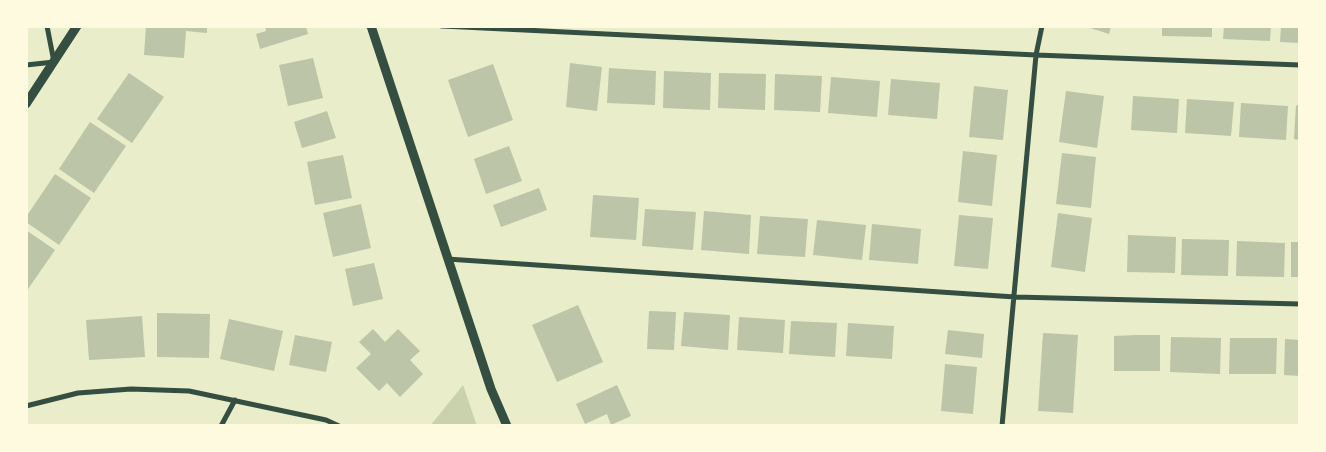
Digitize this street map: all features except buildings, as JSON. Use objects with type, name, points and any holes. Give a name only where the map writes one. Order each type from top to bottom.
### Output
[{"type":"street","points":[[47,26],[54,62]]},
{"type":"street","points":[[26,104],[77,26]]},
{"type":"street","points":[[371,26],[491,389],[507,426]]},
{"type":"street","points":[[442,26],[1036,55],[1300,65]]},
{"type":"street","points":[[1002,426],[1036,55],[1042,26]]},
{"type":"street","points":[[26,66],[54,62]]},
{"type":"street","points":[[447,259],[1014,297],[1300,304]]},
{"type":"street","points":[[26,406],[78,393],[131,389],[189,391],[326,420],[339,426]]},
{"type":"street","points":[[221,426],[235,400]]},
{"type":"green space","points":[[463,385],[477,426],[430,426]]}]
